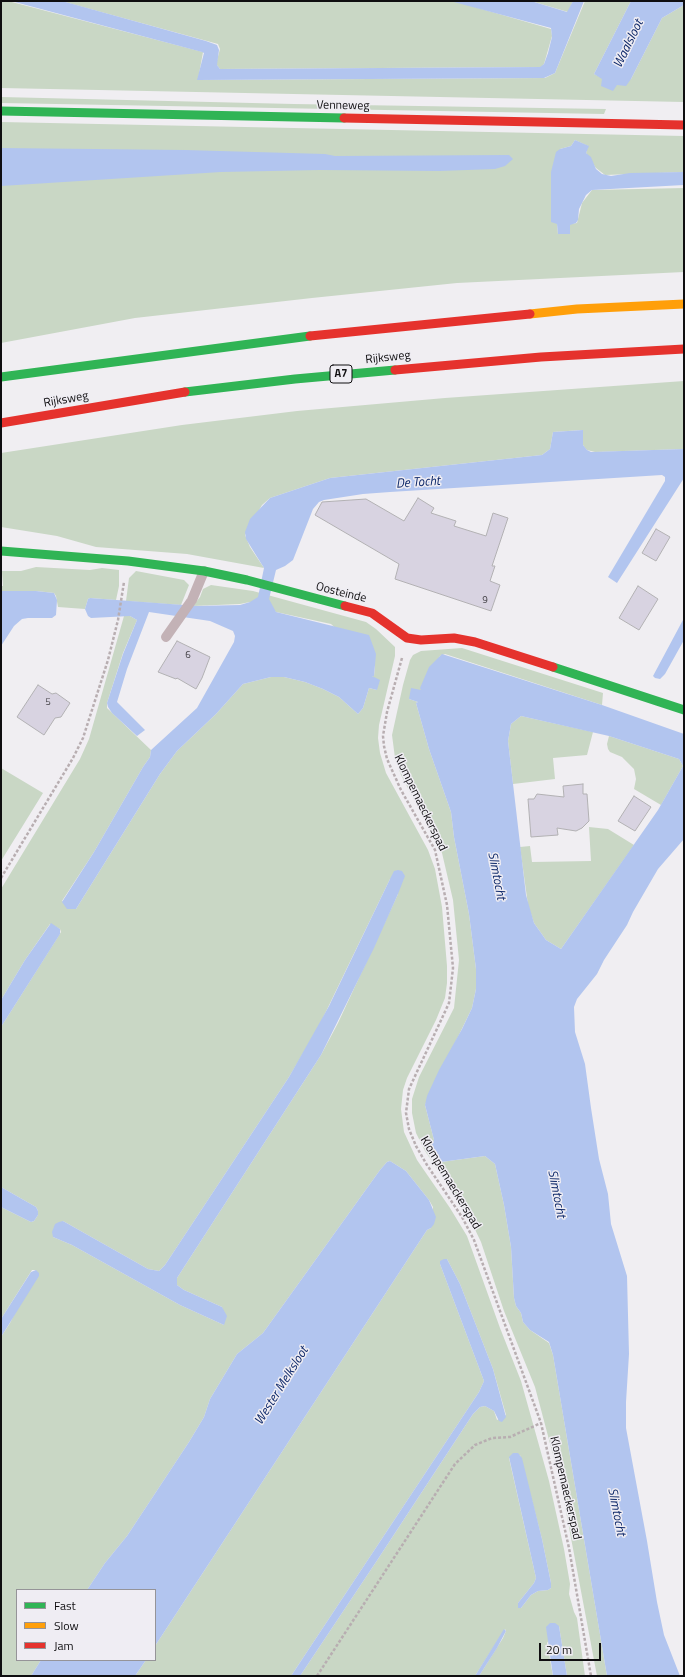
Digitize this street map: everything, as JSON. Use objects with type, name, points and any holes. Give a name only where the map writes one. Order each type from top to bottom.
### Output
[{"type":"main road","name":"Venneweg","points":[[1,111],[684,125]]},
{"type":"main road","points":[[1,377],[339,332],[577,310],[684,304]]},
{"type":"main road","name":"Rijksweg","points":[[1,423],[170,394],[295,379],[533,357],[684,349]]},
{"type":"main road","name":"Oosteinde","points":[[1,551],[128,560],[247,580],[372,613],[407,638]]},
{"type":"main road","points":[[407,638],[421,640],[454,638],[475,642],[684,710]]},
{"type":"lane","points":[[166,638],[192,600],[204,572]]},
{"type":"path","points":[[1,878],[73,758],[82,738],[108,660],[118,620],[122,596]]},
{"type":"path","name":"Klompemaeckerspad","points":[[407,638],[387,712],[383,736],[384,746],[387,759],[401,790],[435,850],[447,905],[453,968],[449,1003],[409,1089],[406,1113],[409,1129],[416,1146],[462,1217],[474,1240],[541,1423],[569,1548],[591,1676]]},
{"type":"path","points":[[317,1676],[455,1464],[475,1445],[492,1438],[510,1436],[541,1423]]},
{"type":"green space","points":[[1,1],[8,1],[203,52],[198,80],[545,78],[555,73],[585,1],[631,1],[594,74],[617,85],[631,79],[662,18],[684,5],[684,102],[1,88]]},
{"type":"green space","points":[[61,1],[454,1],[551,29],[552,36],[544,64],[541,67],[220,69],[216,64],[220,49],[218,44]]},
{"type":"green space","points":[[531,1],[573,1],[568,12]]},
{"type":"green space","points":[[1,97],[606,109],[604,114],[1,103]]},
{"type":"green space","points":[[1,122],[684,136],[684,172],[605,175],[596,168],[586,153],[588,146],[575,140],[571,146],[560,149],[557,224],[558,234],[570,234],[570,224],[577,223],[582,203],[592,190],[684,188],[684,272],[457,283],[312,298],[135,318],[1,343]]},
{"type":"green space","points":[[684,381],[684,449],[595,452],[587,450],[583,445],[583,430],[553,432],[550,449],[542,455],[330,478],[270,498],[262,505],[245,535],[250,547],[264,568],[187,554],[96,547],[57,536],[1,527],[1,453],[182,425],[297,411],[445,398]]},
{"type":"green space","points":[[36,567],[90,570],[102,568],[119,570],[119,586],[116,600],[90,598],[88,599],[85,609],[58,607],[54,593],[36,591],[1,591],[1,586],[3,586],[2,571],[21,571]]},
{"type":"green space","points":[[136,571],[184,580],[189,585],[181,605],[126,601],[129,578]]},
{"type":"green space","points":[[211,585],[253,591],[366,622],[376,629],[395,647],[395,656],[379,725],[378,738],[380,753],[386,773],[428,850],[435,869],[442,907],[447,966],[445,998],[436,1020],[407,1078],[403,1090],[401,1109],[404,1132],[417,1160],[467,1236],[521,1381],[549,1481],[564,1549],[570,1584],[569,1594],[577,1618],[585,1676],[567,1676],[559,1626],[547,1643],[553,1676],[479,1676],[503,1638],[506,1631],[505,1629],[475,1676],[300,1676],[473,1414],[480,1407],[485,1406],[494,1411],[497,1420],[506,1415],[493,1369],[460,1284],[447,1259],[440,1264],[484,1381],[479,1392],[291,1676],[135,1676],[145,1661],[156,1661],[156,1644],[427,1230],[431,1228],[433,1207],[429,1200],[406,1171],[390,1161],[387,1162],[380,1170],[263,1333],[237,1354],[210,1399],[204,1417],[189,1442],[127,1536],[105,1563],[88,1589],[16,1589],[16,1661],[40,1661],[31,1676],[1,1676],[1,1337],[10,1323],[36,1270],[32,1270],[1,1319],[1,1207],[31,1222],[34,1221],[38,1215],[38,1211],[36,1207],[1,1187],[1,1027],[61,932],[60,929],[50,924],[25,960],[1,1000],[1,889],[80,759],[89,739],[124,616],[130,616],[137,620],[123,653],[107,703],[107,708],[151,750],[150,757],[94,852],[62,901],[76,909],[160,774],[177,751],[216,714],[243,684],[271,677],[284,677],[305,682],[339,697],[358,714],[363,708],[369,688],[377,690],[372,676],[374,676],[375,665],[331,624],[276,612],[273,610],[272,606],[250,602],[240,604],[193,606],[200,597],[203,589]],"holes":[[[390,879],[398,894],[338,1023],[321,1055],[177,1278],[177,1285],[184,1290],[222,1307],[224,1325],[180,1305],[72,1245],[53,1237],[63,1221],[148,1269],[159,1271],[165,1265],[289,1077],[318,1028]],[[520,1455],[542,1539],[551,1588],[548,1590],[538,1591],[531,1595],[521,1608],[518,1608],[518,1603],[534,1583],[536,1578],[509,1458]]]},
{"type":"green space","points":[[462,648],[603,693],[602,705],[445,654],[440,656],[421,690],[409,699],[418,702],[416,703],[429,749],[451,812],[454,837],[469,914],[476,969],[476,989],[472,1008],[425,1105],[441,1162],[485,1156],[495,1164],[511,1247],[514,1298],[516,1306],[521,1313],[523,1322],[530,1330],[549,1343],[553,1355],[607,1676],[597,1676],[561,1485],[535,1387],[504,1311],[481,1242],[468,1215],[425,1151],[416,1133],[412,1113],[412,1099],[419,1077],[454,1008],[459,960],[453,900],[442,853],[401,775],[395,758],[392,735],[403,685],[410,660],[413,655],[421,651]]},
{"type":"green space","points":[[521,716],[593,732],[587,755],[553,758],[555,779],[513,784],[508,741],[511,724]]},
{"type":"green space","points":[[609,736],[679,759],[683,766],[661,805],[634,789],[636,779],[634,769],[622,757],[610,752],[607,744]]},
{"type":"green space","points":[[1,768],[43,793],[1,861]]},
{"type":"green space","points":[[589,827],[608,829],[634,845],[561,949],[546,940],[534,923],[528,905],[520,847],[530,846],[532,862],[591,861]]},
{"type":"water","points":[[11,1],[62,1],[206,41],[217,45],[219,50],[217,65],[220,69],[540,67],[544,64],[548,53],[552,37],[551,28],[450,1],[531,1],[567,12],[573,1],[584,1],[555,73],[544,78],[197,80],[204,53],[202,52]]},
{"type":"water","name":"Waalsloot","points":[[631,1],[684,1],[684,5],[662,18],[631,79],[626,86],[617,85],[613,91],[601,86],[602,79],[594,74]]},
{"type":"water","points":[[575,140],[589,146],[586,153],[591,157],[596,169],[602,174],[611,176],[630,173],[684,172],[684,185],[592,190],[586,195],[579,209],[578,220],[576,223],[570,225],[570,234],[558,234],[557,224],[551,222],[551,172],[556,152],[560,149],[571,146]]},
{"type":"water","points":[[1,148],[185,150],[325,154],[335,156],[509,155],[513,159],[505,166],[495,169],[439,171],[320,170],[221,172],[1,186]]},
{"type":"water","name":"De Tocht","points":[[583,430],[583,445],[591,452],[684,449],[684,478],[617,583],[608,577],[665,481],[665,477],[662,475],[363,494],[319,502],[313,509],[293,560],[276,570],[269,599],[276,612],[369,635],[376,654],[374,676],[372,676],[380,680],[377,690],[369,688],[363,708],[358,714],[339,697],[305,682],[284,677],[271,677],[243,684],[216,714],[177,751],[160,774],[76,909],[67,909],[62,902],[94,852],[150,757],[151,750],[197,708],[234,642],[235,636],[233,631],[210,621],[149,612],[127,669],[117,702],[145,730],[137,736],[112,713],[107,703],[123,654],[137,620],[130,616],[91,618],[88,616],[85,609],[88,599],[197,606],[240,605],[250,602],[258,597],[264,568],[246,539],[245,532],[250,519],[270,498],[330,478],[542,455],[550,449],[553,432]]},
{"type":"water","points":[[1,591],[36,591],[54,593],[57,600],[56,615],[52,618],[22,619],[14,626],[1,646]]},
{"type":"water","points":[[684,618],[684,640],[665,674],[660,679],[655,678],[653,676]]},
{"type":"water","name":"Slimtocht","points":[[442,654],[602,705],[684,734],[684,839],[658,869],[627,925],[604,960],[597,974],[577,999],[574,1007],[575,1032],[585,1064],[599,1159],[608,1194],[611,1224],[627,1276],[629,1354],[626,1428],[664,1635],[680,1676],[607,1676],[553,1355],[549,1342],[530,1330],[523,1322],[521,1313],[516,1306],[514,1298],[511,1247],[495,1164],[485,1156],[441,1162],[431,1147],[434,1140],[425,1105],[427,1096],[472,1008],[476,989],[476,969],[469,914],[454,837],[451,812],[429,749],[416,703],[418,702],[409,699],[411,688],[421,690],[420,688],[429,667]],"holes":[[[521,716],[609,736],[679,759],[683,766],[658,810],[561,949],[546,940],[534,923],[526,895],[508,741],[511,724]]]},
{"type":"water","points":[[394,871],[402,871],[405,876],[398,894],[374,948],[321,1055],[177,1278],[177,1285],[184,1290],[222,1307],[227,1316],[224,1325],[180,1305],[72,1245],[53,1237],[52,1232],[55,1224],[63,1221],[148,1269],[159,1271],[165,1265],[289,1077],[329,1006]]},
{"type":"water","points":[[51,923],[60,929],[60,934],[1,1027],[1,1000],[25,960]]},
{"type":"water","name":"Wester Melksloot","points":[[390,1161],[406,1171],[429,1200],[436,1217],[434,1224],[427,1230],[156,1644],[156,1589],[88,1589],[105,1563],[127,1536],[189,1442],[204,1417],[210,1399],[237,1354],[263,1333],[387,1162]]},
{"type":"water","points":[[1,1187],[36,1207],[38,1215],[34,1221],[31,1222],[1,1207]]},
{"type":"water","points":[[447,1259],[460,1284],[493,1369],[506,1417],[502,1422],[499,1421],[494,1411],[485,1406],[480,1407],[473,1414],[300,1676],[291,1676],[479,1392],[484,1381],[440,1264],[440,1261]]},
{"type":"water","points":[[36,1270],[39,1273],[39,1276],[1,1337],[1,1319],[31,1272]]},
{"type":"water","points":[[513,1453],[518,1453],[522,1458],[551,1583],[551,1588],[548,1590],[538,1591],[531,1595],[521,1608],[518,1608],[518,1603],[534,1583],[536,1578],[509,1457]]},
{"type":"water","points":[[550,1623],[555,1623],[559,1626],[567,1676],[553,1676],[546,1627]]},
{"type":"water","points":[[504,1629],[506,1631],[497,1648],[479,1676],[475,1676]]},
{"type":"water","points":[[40,1661],[145,1661],[135,1676],[31,1676]]},
{"type":"building","points":[[418,498],[434,508],[431,513],[456,521],[454,526],[486,536],[493,513],[508,518],[492,566],[495,566],[490,581],[500,585],[491,611],[395,579],[399,564],[315,515],[322,502],[366,499],[404,521]]},
{"type":"building","points":[[656,529],[670,537],[656,561],[642,553]]},
{"type":"building","points":[[638,586],[658,599],[639,630],[619,618]]},
{"type":"building","points":[[177,641],[210,657],[196,689],[177,678],[176,679],[158,672]]},
{"type":"building","points":[[38,685],[52,694],[56,693],[70,703],[61,717],[55,718],[44,735],[17,717]]},
{"type":"building","points":[[583,784],[583,794],[587,794],[589,821],[582,828],[576,831],[557,828],[558,835],[531,837],[528,799],[534,799],[537,794],[564,797],[563,786]]},
{"type":"building","points":[[634,796],[651,807],[635,831],[618,821]]},
{"type":"traffic: fast","points":[[1,111],[344,118]]},
{"type":"traffic: fast","points":[[1,377],[310,336]]},
{"type":"traffic: fast","points":[[185,392],[295,379],[395,370]]},
{"type":"traffic: fast","points":[[1,551],[128,561],[204,571],[247,580],[345,606]]},
{"type":"traffic: fast","points":[[553,667],[684,710]]},
{"type":"traffic: slow","points":[[530,314],[577,309],[684,304]]},
{"type":"traffic: jam","points":[[344,118],[684,125]]},
{"type":"traffic: jam","points":[[310,336],[530,314]]},
{"type":"traffic: jam","points":[[395,370],[541,357],[684,349]]},
{"type":"traffic: jam","points":[[1,423],[185,392]]},
{"type":"traffic: jam","points":[[345,606],[372,613],[407,638],[421,640],[454,638],[475,642],[553,667]]}]
